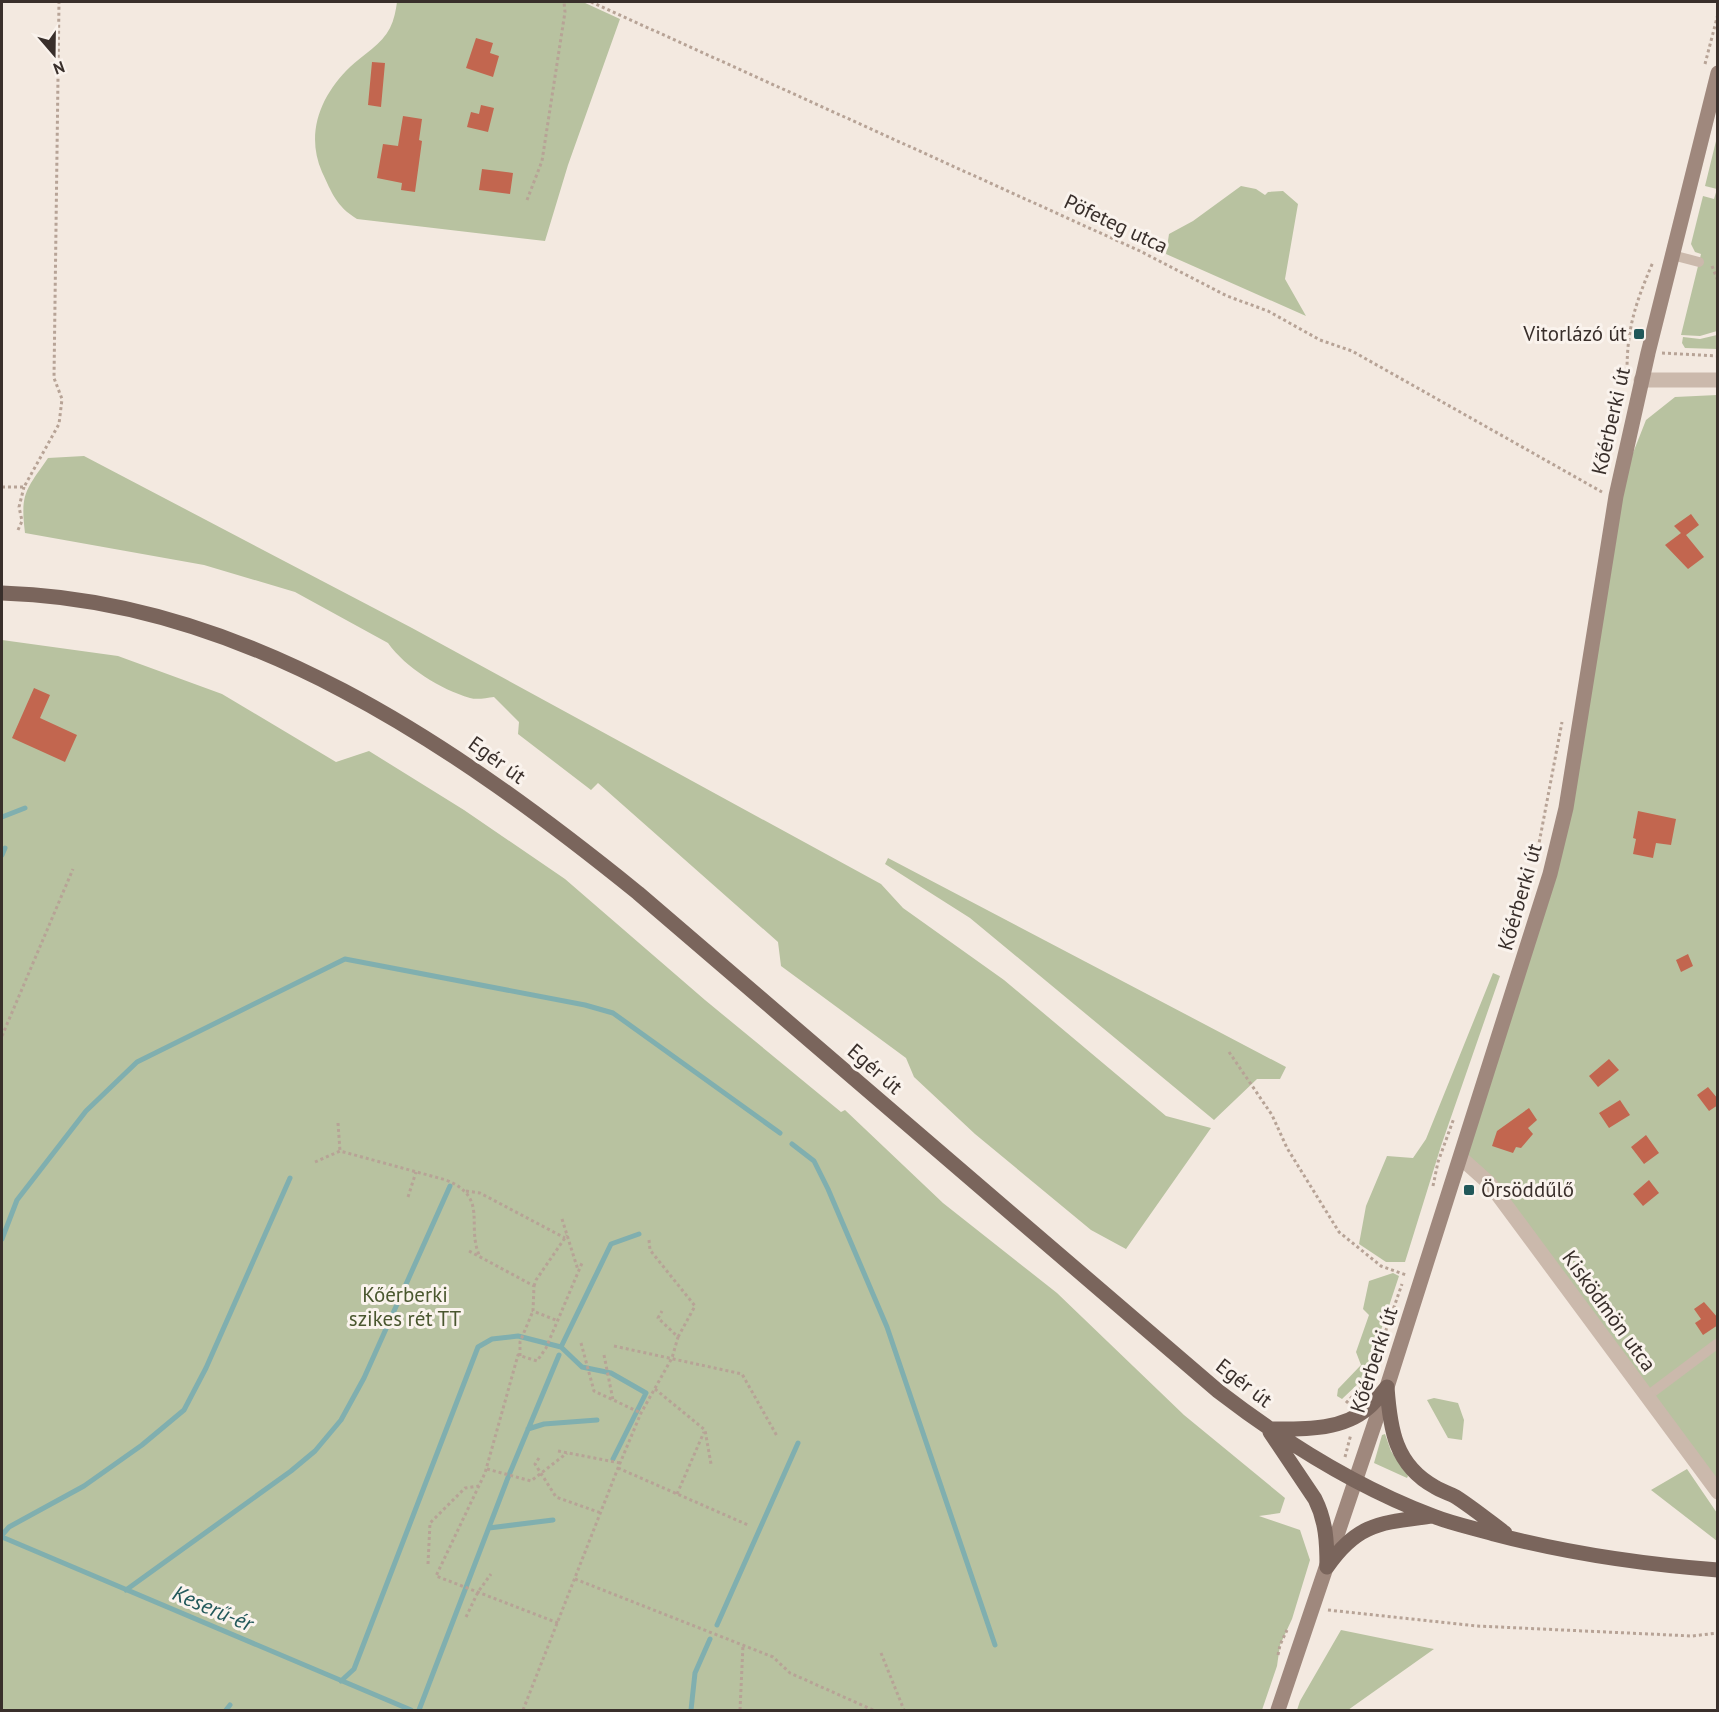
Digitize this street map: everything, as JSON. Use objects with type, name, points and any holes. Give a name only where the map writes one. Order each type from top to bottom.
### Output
[{"type":"main road","name":"Egér út","points":[[2,593],[57,597],[99,604],[184,625],[225,639],[272,656],[326,682],[449,752],[591,855],[638,893],[1192,1368],[1268,1429],[1339,1471],[1433,1516],[1512,1539],[1585,1555],[1718,1570]]},
{"type":"main road","points":[[1268,1429],[1314,1428],[1349,1420],[1368,1408],[1388,1387]]},
{"type":"main road","points":[[1388,1387],[1393,1435],[1402,1457],[1417,1475],[1455,1497],[1512,1539]]},
{"type":"main road","points":[[1268,1429],[1320,1510],[1326,1532],[1327,1567]]},
{"type":"main road","points":[[1327,1567],[1346,1543],[1362,1531],[1393,1521],[1433,1516]]},
{"type":"street","name":"Kőérberki út","points":[[1278,1710],[1388,1387],[1550,874],[1563,819],[1634,379],[1648,352],[1672,255],[1711,70]]},
{"type":"street","points":[[1634,379],[1718,380]]},
{"type":"street","name":"Kisködmön utca","points":[[1461,1158],[1490,1184],[1718,1492]]},
{"type":"lane","points":[[1672,255],[1699,262]]},
{"type":"lane","points":[[1646,1397],[1718,1343]]},
{"type":"path","points":[[18,530],[22,521],[19,507],[24,487],[60,424],[62,399],[54,378],[59,2]]},
{"type":"path","points":[[527,200],[542,161],[565,12],[564,2]]},
{"type":"path","name":"Pöfeteg utca","points":[[591,2],[1140,250],[1227,296],[1268,311],[1320,340],[1352,351],[1602,492],[1616,496]]},
{"type":"path","points":[[1711,70],[1718,14]]},
{"type":"path","points":[[1634,379],[1628,331],[1636,302],[1654,260]]},
{"type":"path","points":[[1712,263],[1718,281]]},
{"type":"path","points":[[1648,352],[1718,356]]},
{"type":"path","points":[[2,487],[24,487]]},
{"type":"path","points":[[1536,858],[1564,714]]},
{"type":"path","points":[[2,1036],[73,869]]},
{"type":"path","points":[[1229,1052],[1272,1115],[1287,1148],[1339,1233],[1381,1266],[1422,1279]]},
{"type":"path","points":[[1431,1194],[1438,1162],[1456,1113]]},
{"type":"path","points":[[338,1123],[340,1152]]},
{"type":"path","points":[[315,1162],[340,1152],[459,1185],[466,1191],[474,1210],[475,1247],[480,1257]]},
{"type":"path","points":[[408,1197],[416,1172]]},
{"type":"path","points":[[466,1191],[480,1193],[566,1237]]},
{"type":"path","points":[[562,1219],[579,1272]]},
{"type":"path","points":[[558,1623],[436,1576],[486,1468],[518,1355],[520,1356],[520,1342],[533,1311],[536,1280],[566,1237]]},
{"type":"path","points":[[523,1710],[641,1413],[672,1358],[678,1336],[695,1306],[650,1250],[649,1240]]},
{"type":"path","points":[[469,1251],[534,1286]]},
{"type":"path","points":[[520,1356],[537,1361],[546,1348],[582,1263]]},
{"type":"path","points":[[1339,1471],[1353,1430],[1344,1409],[1345,1404],[1369,1379],[1405,1274]]},
{"type":"path","points":[[533,1311],[558,1321]]},
{"type":"path","points":[[662,1311],[658,1318],[678,1336]]},
{"type":"path","points":[[581,1343],[594,1391],[641,1413]]},
{"type":"path","points":[[614,1346],[742,1374],[777,1436]]},
{"type":"path","points":[[604,1355],[613,1400]]},
{"type":"path","points":[[654,1389],[705,1431],[711,1464]]},
{"type":"path","points":[[677,1494],[705,1431]]},
{"type":"path","points":[[558,1451],[620,1463]]},
{"type":"path","points":[[486,1468],[531,1481],[567,1453]]},
{"type":"path","points":[[539,1458],[535,1464],[556,1497],[601,1513]]},
{"type":"path","points":[[618,1468],[748,1525]]},
{"type":"path","points":[[428,1564],[430,1523],[465,1488],[479,1486]]},
{"type":"path","points":[[466,1617],[478,1592],[491,1574]]},
{"type":"path","points":[[575,1579],[773,1657],[790,1672],[873,1710]]},
{"type":"path","points":[[1313,1608],[1477,1626],[1692,1636],[1718,1633]]},
{"type":"path","points":[[740,1710],[743,1645]]},
{"type":"path","points":[[881,1653],[904,1710]]},
{"type":"green space","points":[[397,2],[583,2],[620,19],[568,165],[545,241],[357,219],[335,198],[317,157],[315,143],[319,115],[324,102],[340,78],[387,34],[393,22]]},
{"type":"green space","points":[[1717,137],[1717,189],[1705,186]]},
{"type":"green space","points":[[1241,186],[1256,189],[1265,195],[1268,192],[1283,191],[1298,204],[1285,279],[1306,316],[1166,254],[1169,234],[1193,221]]},
{"type":"green space","points":[[1717,189],[1717,331],[1700,336],[1681,335],[1701,254],[1695,252],[1691,244],[1703,196],[1714,199]]},
{"type":"green space","points":[[1717,335],[1717,349],[1685,348],[1682,343],[1683,337],[1700,339]]},
{"type":"green space","points":[[1717,395],[1717,1492],[1461,1158],[1550,874],[1616,496],[1646,420],[1675,397]]},
{"type":"green space","points":[[84,456],[412,628],[881,884],[903,908],[1004,980],[1166,1116],[1211,1128],[1126,1249],[1091,1230],[975,1134],[914,1077],[906,1058],[781,966],[778,942],[598,783],[591,790],[518,734],[519,722],[494,697],[470,698],[447,689],[414,669],[388,643],[295,592],[204,565],[25,533],[23,509],[26,492],[48,458]]},
{"type":"green space","name":"Kőérberki szikes rét TT","points":[[2,640],[118,656],[222,694],[336,762],[369,751],[464,810],[565,879],[705,1000],[841,1112],[845,1110],[943,1203],[1057,1293],[1184,1415],[1285,1498],[1280,1513],[1259,1516],[1300,1530],[1310,1560],[1292,1619],[1280,1645],[1277,1666],[1262,1710],[2,1710]]},
{"type":"green space","points":[[888,858],[1286,1067],[1280,1079],[1257,1079],[1214,1120],[970,918],[885,864]]},
{"type":"green space","points":[[1493,973],[1500,976],[1441,1146],[1405,1262],[1386,1262],[1359,1244],[1366,1206],[1387,1156],[1413,1158],[1426,1139]]},
{"type":"green space","points":[[1393,1273],[1399,1276],[1370,1363],[1362,1380],[1342,1399],[1337,1396],[1338,1389],[1361,1365],[1356,1352],[1369,1315],[1363,1309],[1369,1281]]},
{"type":"green space","points":[[1434,1398],[1458,1403],[1464,1420],[1462,1440],[1448,1438],[1427,1400]]},
{"type":"green space","points":[[1385,1434],[1391,1451],[1408,1476],[1407,1478],[1374,1463],[1382,1435]]},
{"type":"green space","points":[[1687,1469],[1717,1513],[1717,1541],[1651,1490]]},
{"type":"green space","points":[[1341,1630],[1434,1649],[1348,1710],[1297,1710]]},
{"type":"building","points":[[476,38],[493,43],[490,53],[499,56],[493,77],[466,68]]},
{"type":"building","points":[[372,62],[385,63],[381,107],[368,105]]},
{"type":"building","points":[[481,105],[494,108],[488,132],[467,127],[471,112],[479,114]]},
{"type":"building","points":[[403,116],[422,119],[419,140],[422,141],[415,192],[401,190],[402,183],[377,178],[383,144],[398,146]]},
{"type":"building","points":[[482,169],[513,173],[510,194],[479,190]]},
{"type":"building","points":[[1691,514],[1699,525],[1686,535],[1704,557],[1688,569],[1665,545],[1681,533],[1674,526]]},
{"type":"building","points":[[34,688],[50,695],[40,718],[77,735],[65,762],[12,738]]},
{"type":"building","points":[[1638,811],[1676,819],[1671,845],[1656,843],[1653,858],[1633,854],[1636,839],[1633,838]]},
{"type":"building","points":[[1688,954],[1693,966],[1681,972],[1676,960]]},
{"type":"building","points":[[1609,1059],[1619,1070],[1598,1087],[1589,1076]]},
{"type":"building","points":[[1708,1087],[1718,1099],[1718,1105],[1709,1111],[1697,1095]]},
{"type":"building","points":[[1620,1100],[1630,1115],[1609,1128],[1599,1113]]},
{"type":"building","points":[[1529,1108],[1537,1120],[1528,1128],[1533,1134],[1521,1148],[1516,1147],[1513,1153],[1492,1146],[1497,1131]]},
{"type":"building","points":[[1646,1135],[1659,1153],[1644,1164],[1631,1147]]},
{"type":"building","points":[[1649,1180],[1659,1193],[1643,1206],[1633,1194]]},
{"type":"building","points":[[1704,1302],[1718,1318],[1718,1325],[1703,1335],[1695,1323],[1701,1319],[1694,1309]]},
{"type":"waterway","points":[[2,817],[25,808]]},
{"type":"waterway","points":[[2,855],[5,848]]},
{"type":"waterway","points":[[2,1239],[17,1200],[86,1111],[137,1062],[345,959],[585,1005],[613,1013],[780,1133]]},
{"type":"waterway","points":[[792,1144],[814,1161],[887,1327],[995,1645]]},
{"type":"waterway","points":[[2,1535],[9,1527],[84,1486],[142,1445],[184,1410],[206,1368],[290,1178]]},
{"type":"waterway","points":[[126,1590],[291,1471],[315,1451],[341,1420],[364,1378],[450,1186]]},
{"type":"waterway","points":[[561,1347],[611,1244],[639,1234]]},
{"type":"waterway","points":[[341,1681],[354,1669],[478,1347],[492,1339],[518,1336],[561,1347],[582,1367],[611,1373],[646,1393],[613,1459]]},
{"type":"waterway","points":[[419,1710],[509,1475],[559,1355]]},
{"type":"waterway","points":[[528,1429],[544,1424],[597,1420]]},
{"type":"waterway","points":[[717,1625],[798,1443]]},
{"type":"waterway","points":[[489,1528],[553,1520]]},
{"type":"waterway","name":"Keserű-ér","points":[[2,1537],[411,1710]]},
{"type":"waterway","points":[[691,1710],[695,1673],[710,1639]]},
{"type":"waterway","points":[[226,1710],[230,1705]]},
{"type":"place","name":"Vitorlázó út","points":[[1639,334]]},
{"type":"place","name":"Örsöddűlő","points":[[1469,1190]]}]
